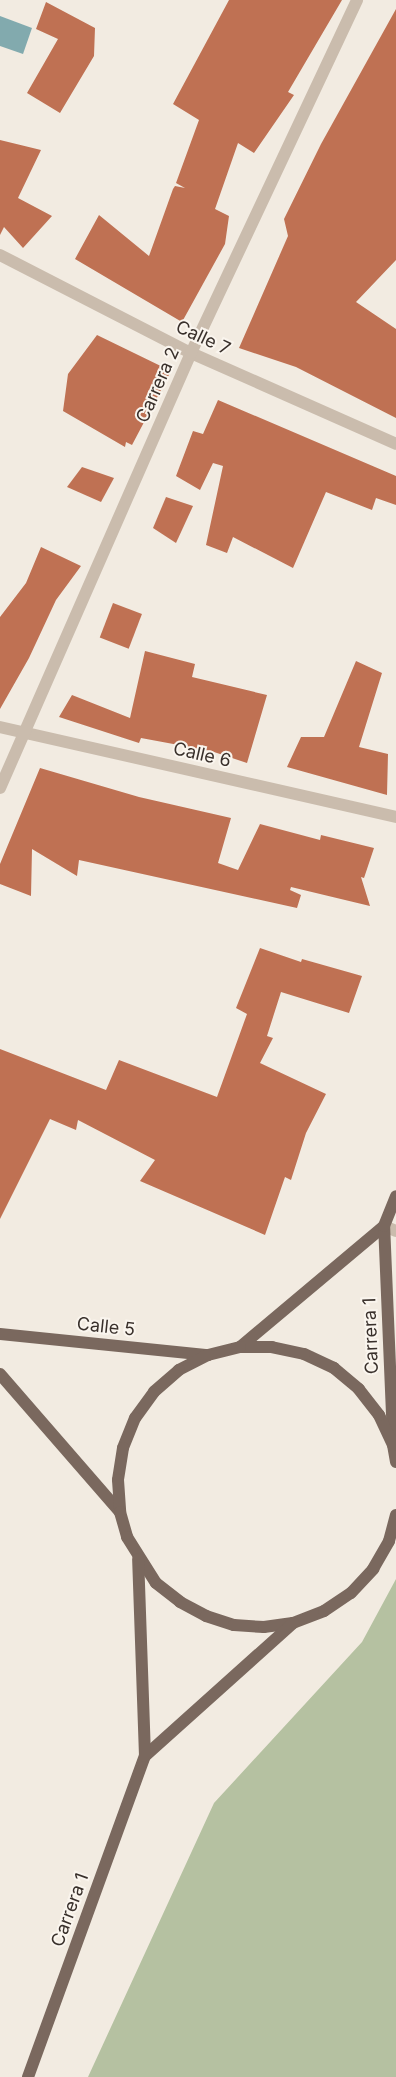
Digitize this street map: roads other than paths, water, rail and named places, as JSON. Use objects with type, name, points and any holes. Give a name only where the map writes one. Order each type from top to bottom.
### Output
[{"type":"main road","name":"Carrera 1","points":[[393,1445],[384,1226],[396,1196]]},
{"type":"main road","name":"Carrera 1","points":[[240,1347],[384,1226]]},
{"type":"main road","name":"Calle 5","points":[[0,1334],[208,1355]]},
{"type":"main road","points":[[396,1462],[393,1445],[374,1408],[359,1389],[334,1368],[304,1354],[272,1347],[240,1347],[208,1355],[179,1370],[154,1392],[135,1418],[123,1448],[118,1480],[120,1512],[127,1537],[138,1559],[156,1583],[180,1602],[206,1616],[234,1625],[264,1627],[293,1623],[324,1612],[351,1593],[373,1569],[389,1541],[396,1515]]},
{"type":"main road","points":[[0,1374],[120,1512]]},
{"type":"main road","name":"Carrera 1","points":[[28,2077],[145,1756],[138,1559]]},
{"type":"main road","name":"Carrera 1","points":[[145,1756],[293,1623]]},
{"type":"street","name":"Carrera 2","points":[[0,788],[191,353],[357,0]]},
{"type":"street","name":"Calle 7","points":[[0,254],[191,353],[396,444]]},
{"type":"street","name":"Calle 6","points":[[0,727],[396,817]]},
{"type":"street","points":[[384,1226],[396,1231]]},
{"type":"water","points":[[0,16],[32,28],[23,54],[0,46]]}]
